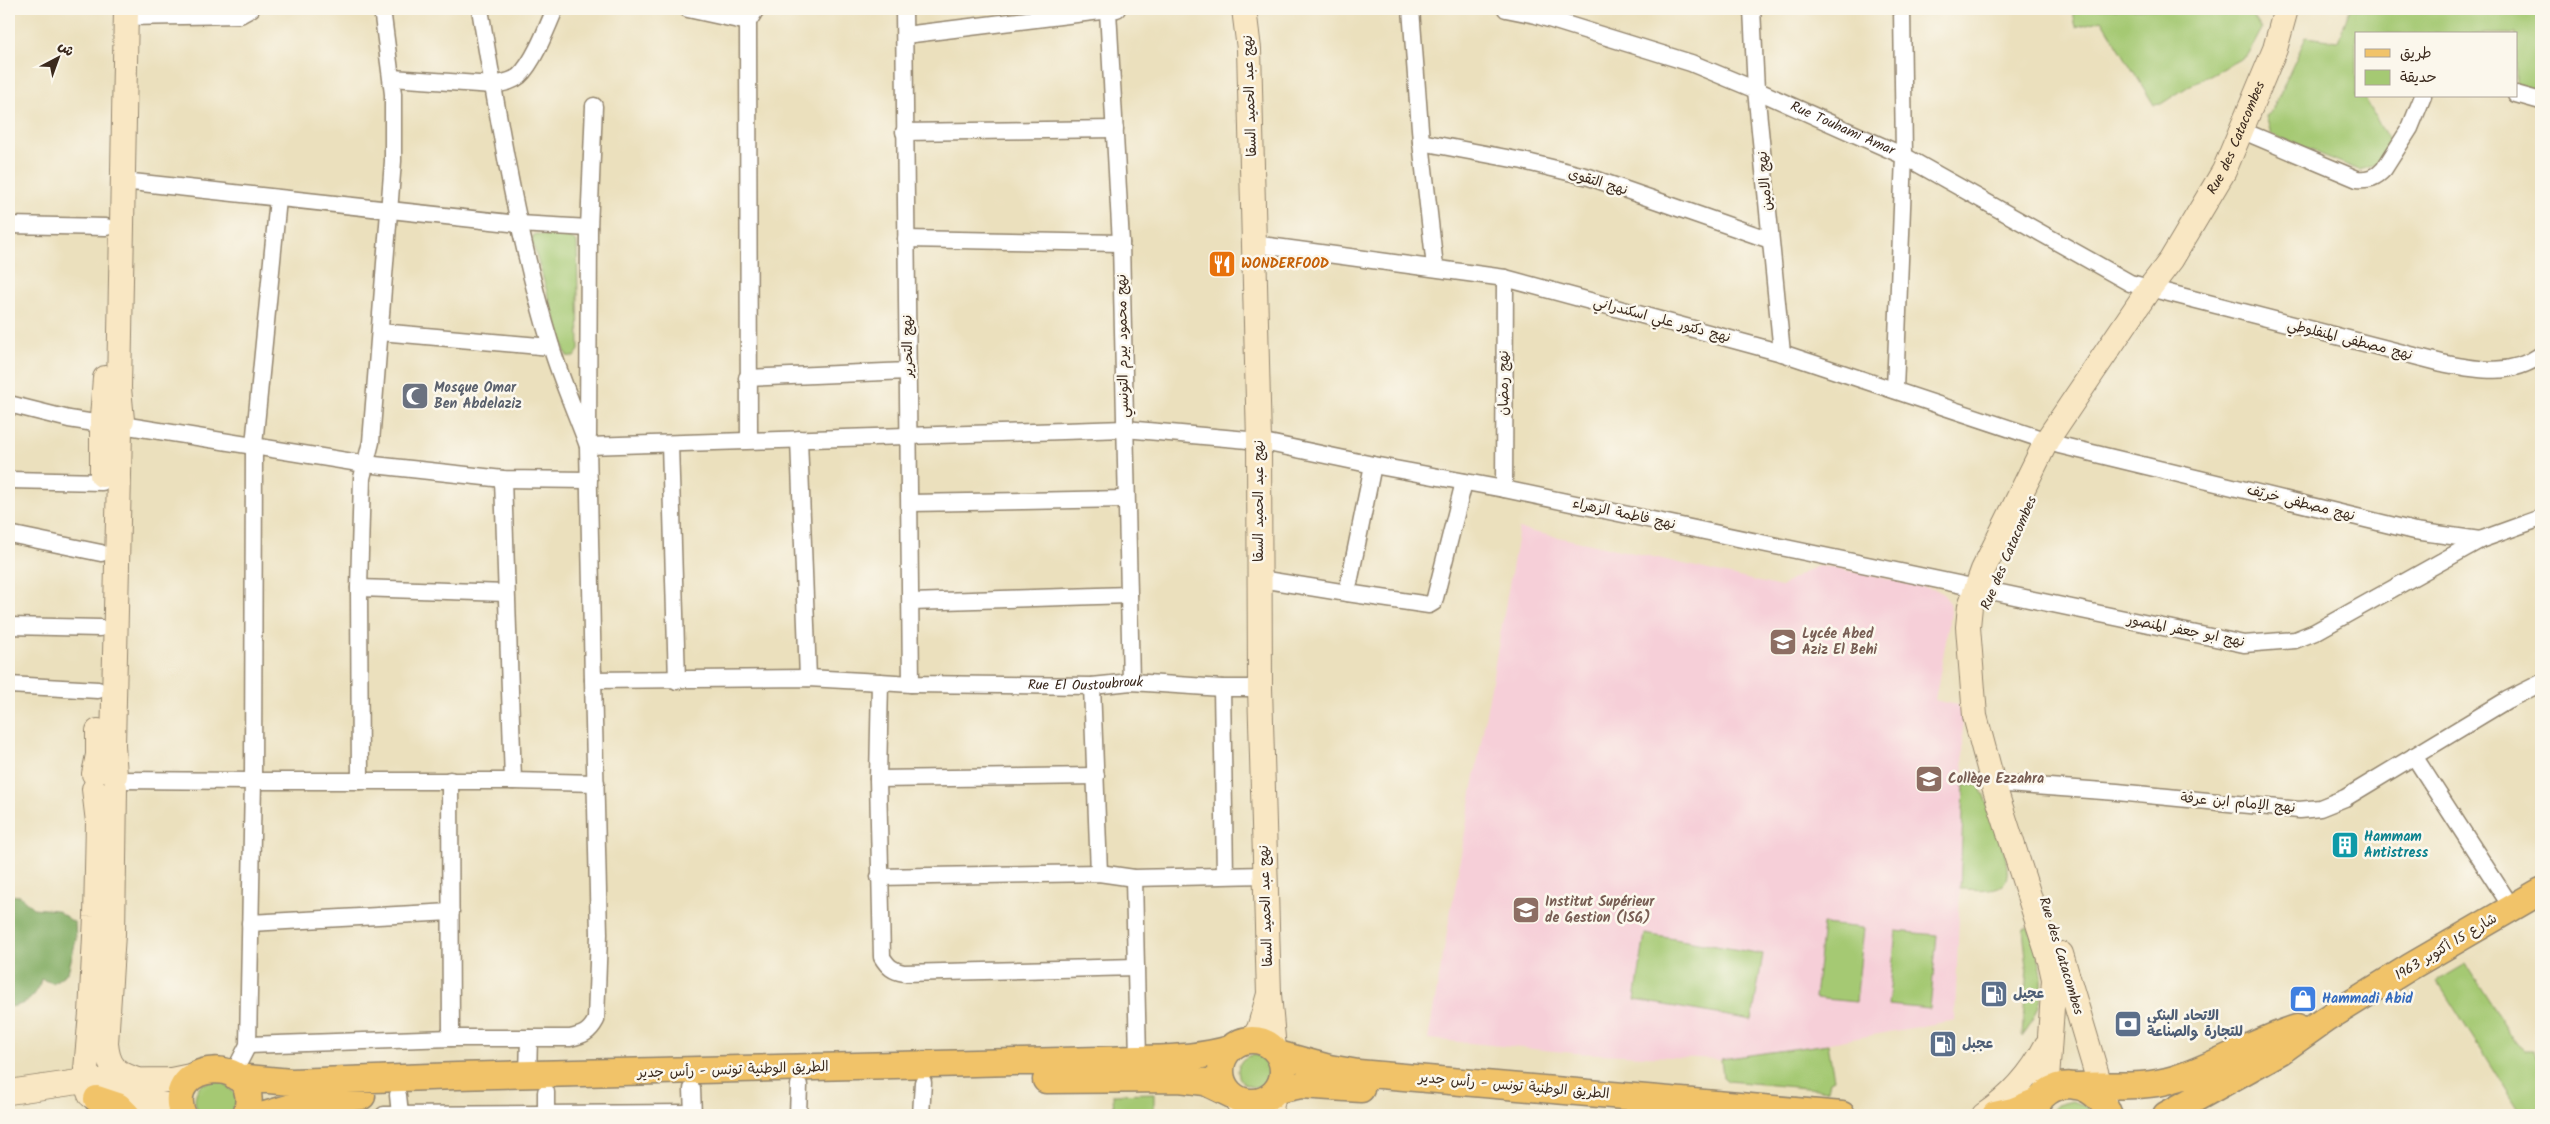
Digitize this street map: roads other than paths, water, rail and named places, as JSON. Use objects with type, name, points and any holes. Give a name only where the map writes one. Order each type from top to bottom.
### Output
[{"type":"main road","name":"نهج عبد الحميد السقا","points":[[1244,9],[1250,49],[1259,441],[1260,688],[1269,994],[1259,1029],[1259,1048]]},
{"type":"main road","name":"Rue des Catacombes","points":[[2040,1103],[2054,979],[1999,783],[1987,706],[1980,628],[1983,590],[2049,463],[2053,442],[2154,290],[2224,171],[2243,131],[2275,50],[2286,9]]},
{"type":"main road","points":[[121,11],[123,181],[119,388],[102,482],[98,755],[107,781],[114,900],[106,1050],[112,1067],[121,1075],[140,1081]]},
{"type":"main road","points":[[91,1090],[98,822],[113,745],[111,424],[105,398],[106,227],[121,11]]},
{"type":"main road","name":"Rue des Catacombes","points":[[1999,783],[2065,965],[2097,1098]]},
{"type":"main road","name":"شارع 15 أكتوبر 1963","points":[[2166,1115],[2281,1052],[2326,1019],[2410,967],[2541,891]]},
{"type":"main road","name":"شارع 15 أكتوبر 1963","points":[[2040,1103],[2055,1088],[2097,1098],[2173,1080],[2216,1063],[2272,1036],[2326,1019]]},
{"type":"main road","points":[[1984,1115],[2000,1105],[2019,1086],[2036,1066],[2048,1042]]},
{"type":"main road","points":[[1259,1048],[1283,1072],[1274,1100],[1237,1102],[1222,1077],[1221,1067],[1259,1048]]},
{"type":"main road","name":"الطريق الوطنية تونس - رأس جدير","points":[[265,1115],[312,1101],[344,1097],[394,1108],[547,1102],[1138,1059],[1186,1058],[1259,1048],[1329,1068],[1358,1073],[1842,1115]]},
{"type":"main road","name":"الطريق الوطنية تونس - رأس جدير","points":[[195,1075],[214,1069],[235,1075],[291,1082],[457,1076],[547,1102],[692,1106],[799,1085],[1178,1079],[1205,1082],[1237,1102]]},
{"type":"main road","points":[[9,1097],[91,1090],[140,1081],[171,1080],[195,1075]]},
{"type":"main road","points":[[9,1092],[91,1090],[160,1102],[182,1113],[183,1090],[195,1075]]},
{"type":"main road","points":[[235,1075],[244,1085],[248,1096],[246,1115]]},
{"type":"main road","name":"الطريق الوطنية تونس - رأس جدير","points":[[1274,1100],[1301,1086],[1325,1085],[1648,1115]]},
{"type":"main road","points":[[2190,1115],[2198,1103],[2214,1087]]},
{"type":"main road","points":[[91,1090],[118,1106],[127,1115]]},
{"type":"main road","points":[[1995,1115],[2040,1103]]},
{"type":"street","points":[[121,11],[240,15],[251,9]]},
{"type":"street","points":[[360,781],[359,588],[362,478],[371,442],[394,152],[392,78],[382,9]]},
{"type":"street","points":[[480,9],[519,224],[551,347],[588,446]]},
{"type":"street","points":[[392,78],[493,85],[508,82],[519,77],[542,36],[554,9]]},
{"type":"street","points":[[688,9],[752,16],[747,378],[749,440]]},
{"type":"street","name":"نهج التحرير","points":[[904,9],[911,684]]},
{"type":"street","points":[[1411,9],[1421,142],[1435,267]]},
{"type":"street","name":"Rue Touhami Amar","points":[[1506,9],[1536,15],[1690,63],[1756,90],[1904,156],[2130,283],[2154,290]]},
{"type":"street","name":"نهج الامين","points":[[1752,9],[1756,90],[1782,353]]},
{"type":"street","points":[[1895,390],[1904,156],[1902,9]]},
{"type":"street","points":[[905,35],[1112,10]]},
{"type":"street","name":"نهج محمود بيرم التونسي","points":[[1112,10],[1121,243],[1131,682]]},
{"type":"street","points":[[2518,95],[2541,101]]},
{"type":"street","points":[[2243,131],[2357,179],[2367,180],[2379,175],[2384,169],[2410,128],[2423,98]]},
{"type":"street","points":[[248,1045],[451,1038],[570,1038],[584,1035],[591,1030],[596,1020],[599,934],[588,446],[589,228],[594,106]]},
{"type":"street","points":[[904,132],[1116,129]]},
{"type":"street","name":"نهج التقوى","points":[[1421,142],[1524,161],[1589,177],[1770,240]]},
{"type":"street","points":[[123,181],[519,224],[589,228]]},
{"type":"street","points":[[235,1075],[248,1045],[253,781],[254,445],[278,199]]},
{"type":"street","points":[[9,225],[106,227]]},
{"type":"street","points":[[906,239],[1121,243]]},
{"type":"street","name":"نهج دكتور علي اسكندراني","points":[[1254,244],[1435,267],[1505,278],[1782,353],[2053,442]]},
{"type":"street","name":"نهج رمضان","points":[[1504,489],[1505,278]]},
{"type":"street","name":"نهج مصطفى المنفلوطي","points":[[2154,290],[2442,363],[2484,371],[2508,370],[2531,362],[2541,355]]},
{"type":"street","points":[[380,332],[551,347]]},
{"type":"street","points":[[747,378],[908,370]]},
{"type":"street","points":[[9,404],[69,419],[254,445],[365,464],[503,479],[589,480]]},
{"type":"street","name":"نهج فاطمة الزهراء","points":[[588,446],[1125,429],[1259,441],[1373,465],[1504,489],[1983,590]]},
{"type":"street","points":[[799,439],[808,678]]},
{"type":"street","name":"نهج مصطفى خريّف","points":[[2053,442],[2415,531],[2480,540],[2541,518]]},
{"type":"street","points":[[670,444],[677,681]]},
{"type":"street","points":[[1347,593],[1373,465]]},
{"type":"street","points":[[503,479],[513,781]]},
{"type":"street","points":[[9,480],[102,482]]},
{"type":"street","points":[[1260,579],[1429,605],[1434,602],[1464,482]]},
{"type":"street","points":[[910,503],[1126,499]]},
{"type":"street","points":[[9,534],[101,553]]},
{"type":"street","name":"نهج ابو جعفر المنصور","points":[[1983,590],[2244,644],[2280,643],[2295,640],[2315,632],[2480,540]]},
{"type":"street","points":[[359,588],[506,593]]},
{"type":"street","points":[[911,602],[1129,595]]},
{"type":"street","points":[[9,626],[100,628]]},
{"type":"street","name":"Rue El Oustoubrouk","points":[[593,680],[677,681],[808,678],[911,684],[1092,686],[1131,682],[1222,688],[1260,688]]},
{"type":"street","points":[[880,682],[878,779],[882,957],[894,971],[904,973],[1136,967]]},
{"type":"street","name":"نهج الإمام ابن عرفة","points":[[1999,783],[2299,810],[2320,808],[2345,798],[2507,700],[2541,683]]},
{"type":"street","points":[[9,685],[98,690]]},
{"type":"street","points":[[1092,686],[1099,873]]},
{"type":"street","points":[[1222,688],[1225,875]]},
{"type":"street","points":[[2414,756],[2512,908]]},
{"type":"street","points":[[878,779],[1096,776]]},
{"type":"street","points":[[107,781],[450,780],[596,783]]},
{"type":"street","points":[[450,780],[451,1038]]},
{"type":"street","points":[[879,877],[1099,873],[1134,878],[1265,875]]},
{"type":"street","points":[[1134,878],[1138,1059]]},
{"type":"street","points":[[250,923],[451,912]]},
{"type":"street","points":[[529,1038],[547,1102]]},
{"type":"street","points":[[922,1115],[923,1082]]},
{"type":"street","points":[[798,1115],[799,1085]]},
{"type":"place","name":"WONDERFOOD","points":[[1222,264]]},
{"type":"place","name":"Mosque Omar Ben Abdelaziz","points":[[415,396]]},
{"type":"place","name":"Lycée Abed Aziz El Behi","points":[[1783,642]]},
{"type":"place","name":"Collège Ezzahra","points":[[1929,779]]},
{"type":"place","name":"Hammam Antistress","points":[[2345,845]]},
{"type":"place","name":"Institut Supérieur de Gestion (ISG)","points":[[1526,910]]},
{"type":"place","name":"عجيل","points":[[1994,994]]},
{"type":"place","name":"Hammadi Abid","points":[[2303,999]]},
{"type":"place","name":"الاتحاد البنكي للتجارة والصناعة","points":[[2128,1024]]},
{"type":"place","name":"عجبل","points":[[1943,1044]]}]
